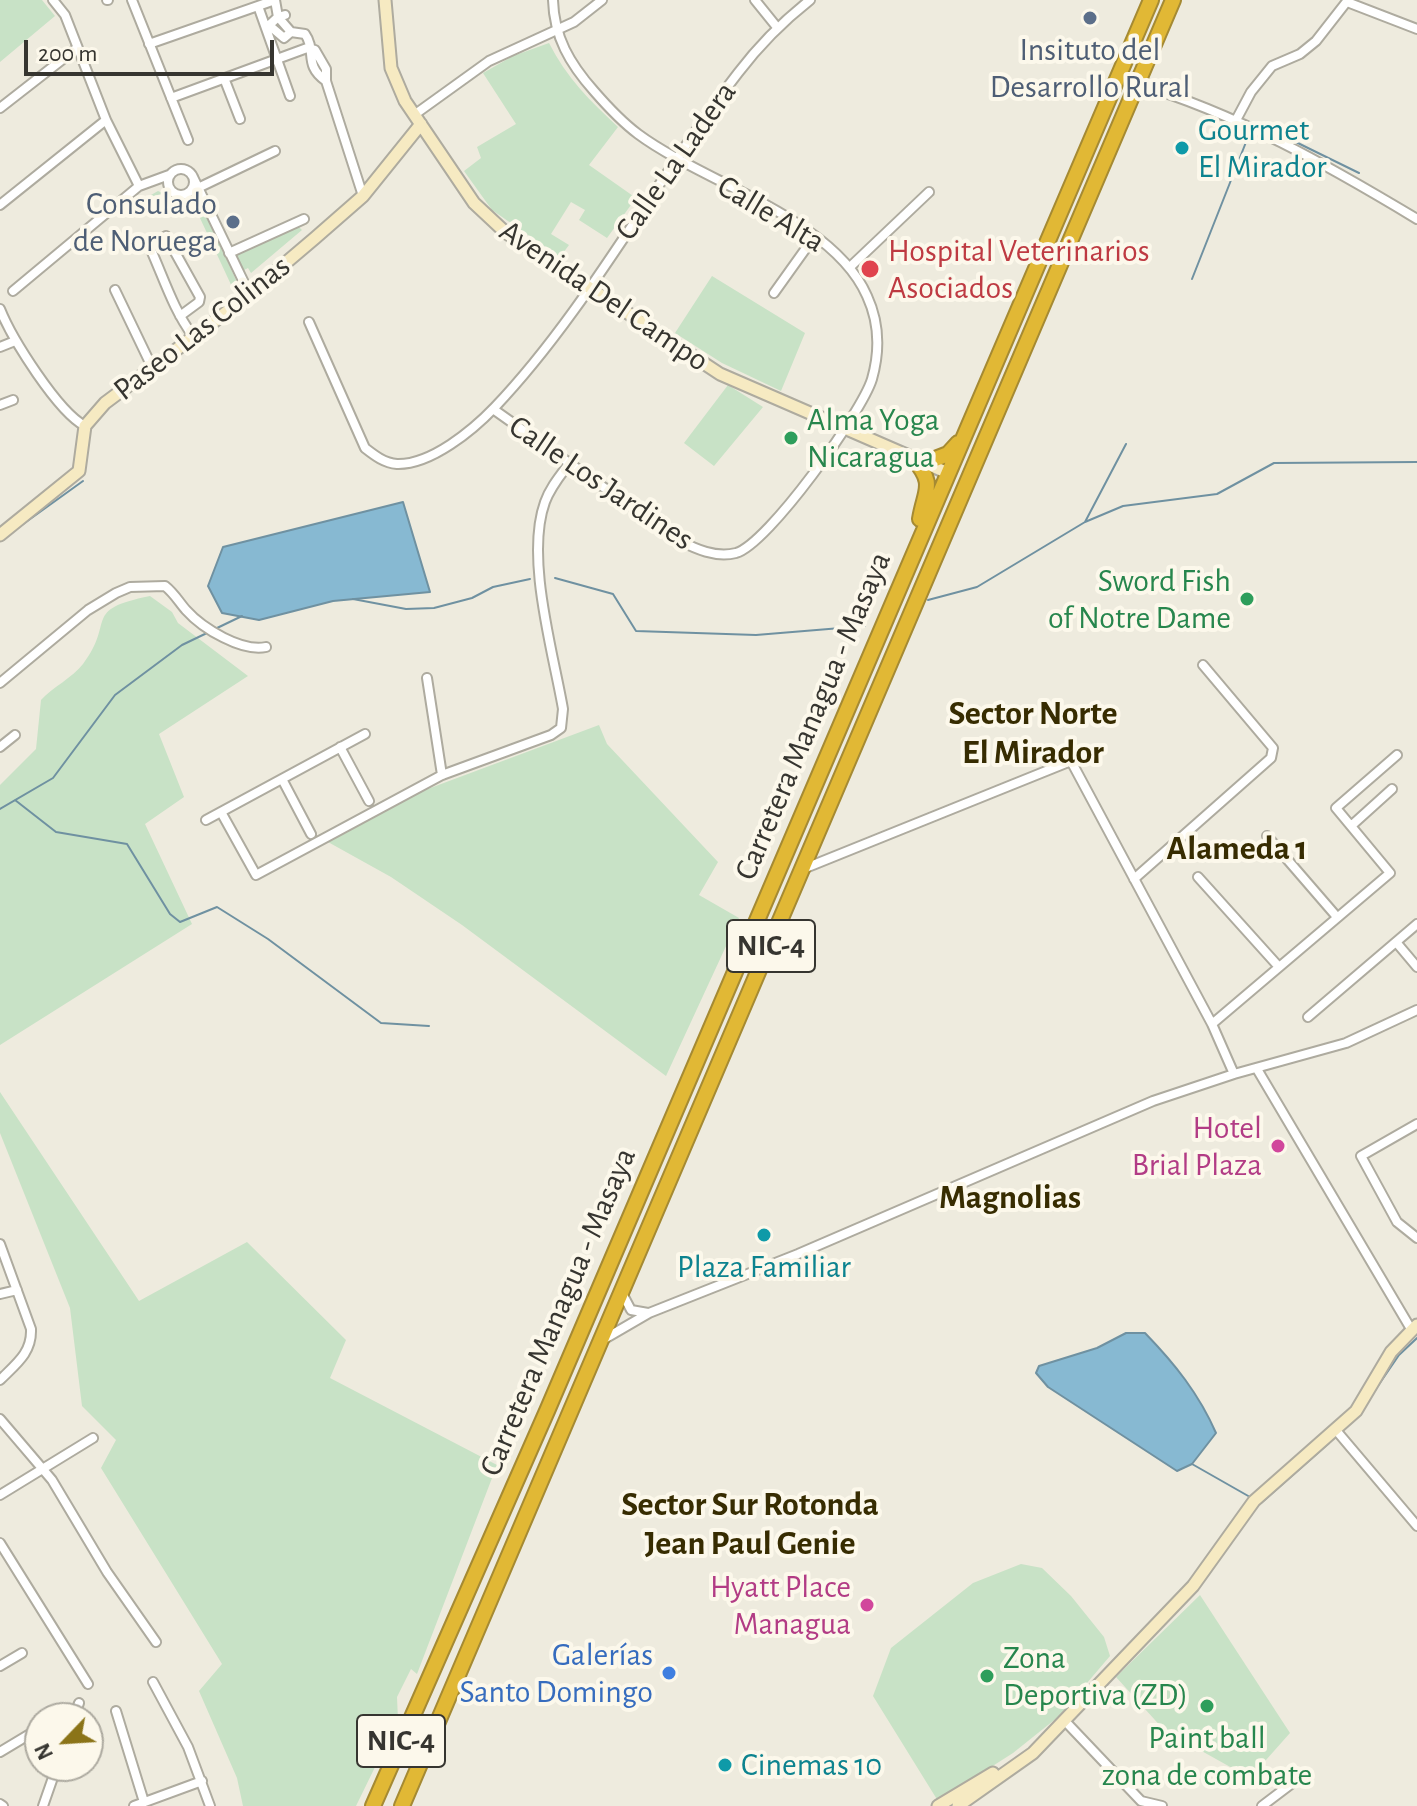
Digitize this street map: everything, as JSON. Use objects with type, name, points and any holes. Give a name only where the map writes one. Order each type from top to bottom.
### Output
[{"type":"highway","points":[[1088,150],[1113,120],[1128,89],[1137,84],[1136,69],[1153,26],[1153,0]]},
{"type":"highway","name":"Carretera Managua - Masaya","points":[[373,1806],[552,1398],[1153,0]]},
{"type":"highway","name":"Carretera Managua - Masaya","points":[[402,1806],[1173,0]]},
{"type":"highway","points":[[930,572],[930,552],[956,493],[955,483],[948,473],[965,469],[988,419],[1003,400]]},
{"type":"highway","points":[[919,541],[920,515],[929,488],[919,461],[948,454],[963,437]]},
{"type":"street","points":[[53,0],[65,15],[106,120],[139,186]]},
{"type":"street","points":[[132,0],[188,140]]},
{"type":"street","points":[[149,44],[275,0],[291,32]]},
{"type":"street","name":"Avenida Del Campo","points":[[385,0],[391,68],[417,120],[488,218],[681,351],[720,374],[948,473]]},
{"type":"street","name":"Calle Alta","points":[[553,0],[557,30],[566,56],[606,104],[637,134],[787,217],[850,267],[874,314],[877,359],[861,403],[842,429]]},
{"type":"street","name":"Paseo Las Colinas","points":[[0,535],[79,471],[85,426],[105,403],[250,295],[363,196],[417,120],[489,61],[581,18],[602,0]]},
{"type":"street","points":[[755,0],[776,26]]},
{"type":"street","name":"Calle La Ladera","points":[[309,322],[363,445],[376,457],[398,464],[419,460],[440,450],[493,409],[543,350],[736,74],[776,26],[810,0]]},
{"type":"street","points":[[1235,122],[1251,92],[1272,66],[1300,54],[1316,41],[1348,1],[1417,29]]},
{"type":"street","points":[[258,6],[290,96]]},
{"type":"street","points":[[268,27],[273,19],[282,16]]},
{"type":"street","points":[[268,27],[280,37],[291,32],[305,34],[311,48],[319,53],[363,196]]},
{"type":"street","points":[[0,108],[77,48]]},
{"type":"street","points":[[171,98],[311,48]]},
{"type":"street","points":[[224,78],[240,119]]},
{"type":"street","points":[[1137,84],[1235,122],[1317,160],[1417,219]]},
{"type":"street","points":[[0,205],[106,120]]},
{"type":"street","points":[[152,184],[179,195],[201,190],[275,151]]},
{"type":"street","points":[[13,291],[139,186],[152,184],[184,169],[201,190],[250,295]]},
{"type":"street","points":[[169,175],[169,189]]},
{"type":"street","points":[[190,191],[193,177]]},
{"type":"street","points":[[850,267],[929,192]]},
{"type":"street","points":[[229,253],[304,219]]},
{"type":"street","points":[[180,316],[199,302],[200,297],[166,236],[152,245],[151,250],[180,316],[193,336]]},
{"type":"street","points":[[774,293],[814,237]]},
{"type":"street","points":[[115,290],[152,367]]},
{"type":"street","points":[[0,309],[15,341],[63,409],[85,426]]},
{"type":"street","points":[[0,347],[15,341]]},
{"type":"street","points":[[0,405],[13,400]]},
{"type":"street","name":"Calle Los Jardines","points":[[493,409],[678,540],[711,554],[734,553],[765,535],[842,429]]},
{"type":"street","points":[[221,812],[256,875],[442,775],[551,735],[561,728],[563,709],[543,589],[539,535],[545,500],[568,465]]},
{"type":"street","points":[[0,683],[88,610],[130,587],[165,586],[187,611],[210,628],[252,650],[266,647]]},
{"type":"street","points":[[1134,879],[1271,758],[1273,748],[1203,665]]},
{"type":"street","points":[[427,678],[442,775]]},
{"type":"street","points":[[206,820],[365,734]]},
{"type":"street","points":[[0,747],[15,735]]},
{"type":"street","points":[[340,747],[369,801]]},
{"type":"street","points":[[1212,1024],[1390,873],[1336,808],[1397,755]]},
{"type":"street","points":[[803,869],[1071,761],[1212,1024],[1234,1074]]},
{"type":"street","points":[[282,779],[311,834]]},
{"type":"street","points":[[1351,826],[1392,789]]},
{"type":"street","points":[[1267,836],[1337,917]]},
{"type":"street","points":[[1198,877],[1279,967]]},
{"type":"street","points":[[1308,1017],[1417,924]]},
{"type":"street","points":[[1396,942],[1417,967]]},
{"type":"street","points":[[600,1344],[622,1326],[649,1313],[813,1248],[1153,1101],[1234,1074],[1346,1043],[1416,1011]]},
{"type":"street","points":[[958,1806],[1033,1753],[1193,1586],[1254,1501],[1356,1411],[1391,1352],[1414,1327],[1257,1069]]},
{"type":"street","points":[[1416,1234],[1397,1222],[1361,1156],[1417,1124]]},
{"type":"street","points":[[0,1244],[32,1341],[27,1353],[0,1380]]},
{"type":"street","points":[[0,1294],[17,1290]]},
{"type":"street","points":[[622,1293],[631,1310],[649,1313]]},
{"type":"street","points":[[0,1419],[43,1470],[148,1635],[156,1642]]},
{"type":"street","points":[[1335,1429],[1417,1526]]},
{"type":"street","points":[[0,1495],[93,1438]]},
{"type":"street","points":[[0,1543],[88,1684]]},
{"type":"street","points":[[0,1666],[22,1653]]},
{"type":"street","points":[[153,1682],[188,1747],[210,1806]]},
{"type":"street","points":[[116,1711],[144,1802]]},
{"type":"street","points":[[1064,1720],[1143,1804],[1162,1806]]},
{"type":"street","points":[[0,1752],[24,1738]]},
{"type":"street","points":[[938,1806],[991,1774],[1016,1765]]},
{"type":"street","points":[[134,1806],[202,1781]]},
{"type":"street","points":[[1262,1806],[1295,1781]]},
{"type":"street","points":[[43,1806],[51,1782]]},
{"type":"green space","points":[[0,0],[42,0],[55,16],[0,62]]},
{"type":"green space","points":[[549,43],[580,88],[618,127],[589,165],[636,198],[607,238],[579,220],[585,210],[571,202],[551,234],[569,245],[560,257],[492,210],[464,171],[481,158],[477,147],[516,124],[483,73],[513,56]]},
{"type":"green space","points":[[158,191],[179,200],[190,195],[198,199],[238,284],[233,289],[193,203],[187,199],[175,202],[161,194],[144,199]]},
{"type":"green space","points":[[299,227],[302,230],[251,273],[248,268],[242,271],[235,255]]},
{"type":"green space","points":[[712,276],[805,333],[781,391],[722,363],[675,333]]},
{"type":"green space","points":[[728,385],[763,407],[714,466],[684,443]]},
{"type":"green space","points":[[150,596],[172,612],[178,623],[248,676],[159,734],[184,797],[145,824],[192,924],[0,1045],[0,785],[36,749],[41,700],[83,664],[93,649],[107,612],[115,606]]},
{"type":"green space","points":[[599,725],[607,744],[718,862],[699,895],[739,918],[666,1076],[462,925],[391,877],[328,842],[425,790]]},
{"type":"green space","points":[[0,1092],[139,1301],[247,1242],[346,1340],[330,1378],[497,1465],[417,1674],[411,1669],[397,1697],[398,1720],[356,1806],[243,1806],[237,1778],[199,1691],[222,1664],[101,1468],[116,1440],[82,1406],[70,1308],[0,1133]]},
{"type":"green space","name":"Zona Deportiva (ZD)","points":[[1021,1564],[1042,1568],[1071,1596],[1104,1637],[1110,1656],[1058,1717],[1013,1753],[938,1801],[873,1696],[891,1648],[973,1583]]},
{"type":"green space","name":"Paint ball zona de combate","points":[[1200,1595],[1290,1733],[1250,1778],[1164,1730],[1116,1677]]},
{"type":"water","points":[[403,502],[430,592],[333,601],[259,620],[222,613],[208,586],[223,547]]},
{"type":"water","points":[[1126,1333],[1145,1333],[1156,1345],[1194,1392],[1216,1433],[1192,1464],[1177,1471],[1048,1387],[1036,1373],[1039,1366],[1097,1348]]},
{"type":"waterway","points":[[1253,127],[1257,123],[1359,173]]},
{"type":"waterway","points":[[1192,279],[1250,132]]},
{"type":"waterway","points":[[928,600],[977,587],[1085,522],[1126,444]]},
{"type":"waterway","points":[[1085,522],[1123,506],[1217,494],[1274,463],[1417,462]]},
{"type":"waterway","points":[[19,527],[83,481]]},
{"type":"waterway","points":[[555,578],[613,594],[636,631],[756,635],[865,626]]},
{"type":"waterway","points":[[353,599],[406,609],[434,608],[472,598],[493,587],[530,579]]},
{"type":"waterway","points":[[215,629],[242,616]]},
{"type":"waterway","points":[[0,809],[53,778],[115,695],[182,645],[209,632]]},
{"type":"waterway","points":[[15,800],[56,832],[127,844],[170,914],[180,922],[217,907],[268,939],[381,1023],[429,1026]]},
{"type":"waterway","points":[[1373,1393],[1399,1355],[1417,1338]]},
{"type":"waterway","points":[[1261,1503],[1329,1443]]},
{"type":"waterway","points":[[1192,1464],[1250,1497]]},
{"type":"place","name":"Insituto del Desarrollo Rural","points":[[1090,18]]},
{"type":"place","name":"Gourmet El Mirador","points":[[1182,148]]},
{"type":"place","name":"Consulado de Noruega","points":[[233,222]]},
{"type":"place","name":"Hospital Veterinarios Asociados","points":[[870,269]]},
{"type":"place","name":"Alma Yoga Nicaragua","points":[[791,438]]},
{"type":"place","name":"Sword Fish of Notre Dame","points":[[1247,599]]},
{"type":"place","name":"Hotel Brial Plaza","points":[[1278,1146]]},
{"type":"place","name":"Plaza Familiar","points":[[764,1235]]},
{"type":"place","name":"Hyatt Place Managua","points":[[867,1605]]},
{"type":"place","name":"Galerías Santo Domingo","points":[[669,1673]]},
{"type":"place","name":"Zona Deportiva (ZD)","points":[[987,1676]]},
{"type":"place","name":"Paint ball zona de combate","points":[[1207,1706]]},
{"type":"place","name":"Cinemas 10","points":[[725,1765]]},
{"type":"district","name":"Sector Norte El Mirador","points":[[1033,734]]},
{"type":"district","name":"Alameda 1","points":[[1237,849]]},
{"type":"district","name":"Magnolias","points":[[1010,1198]]},
{"type":"district","name":"Sector Sur Rotonda Jean Paul Genie","points":[[750,1524]]}]
